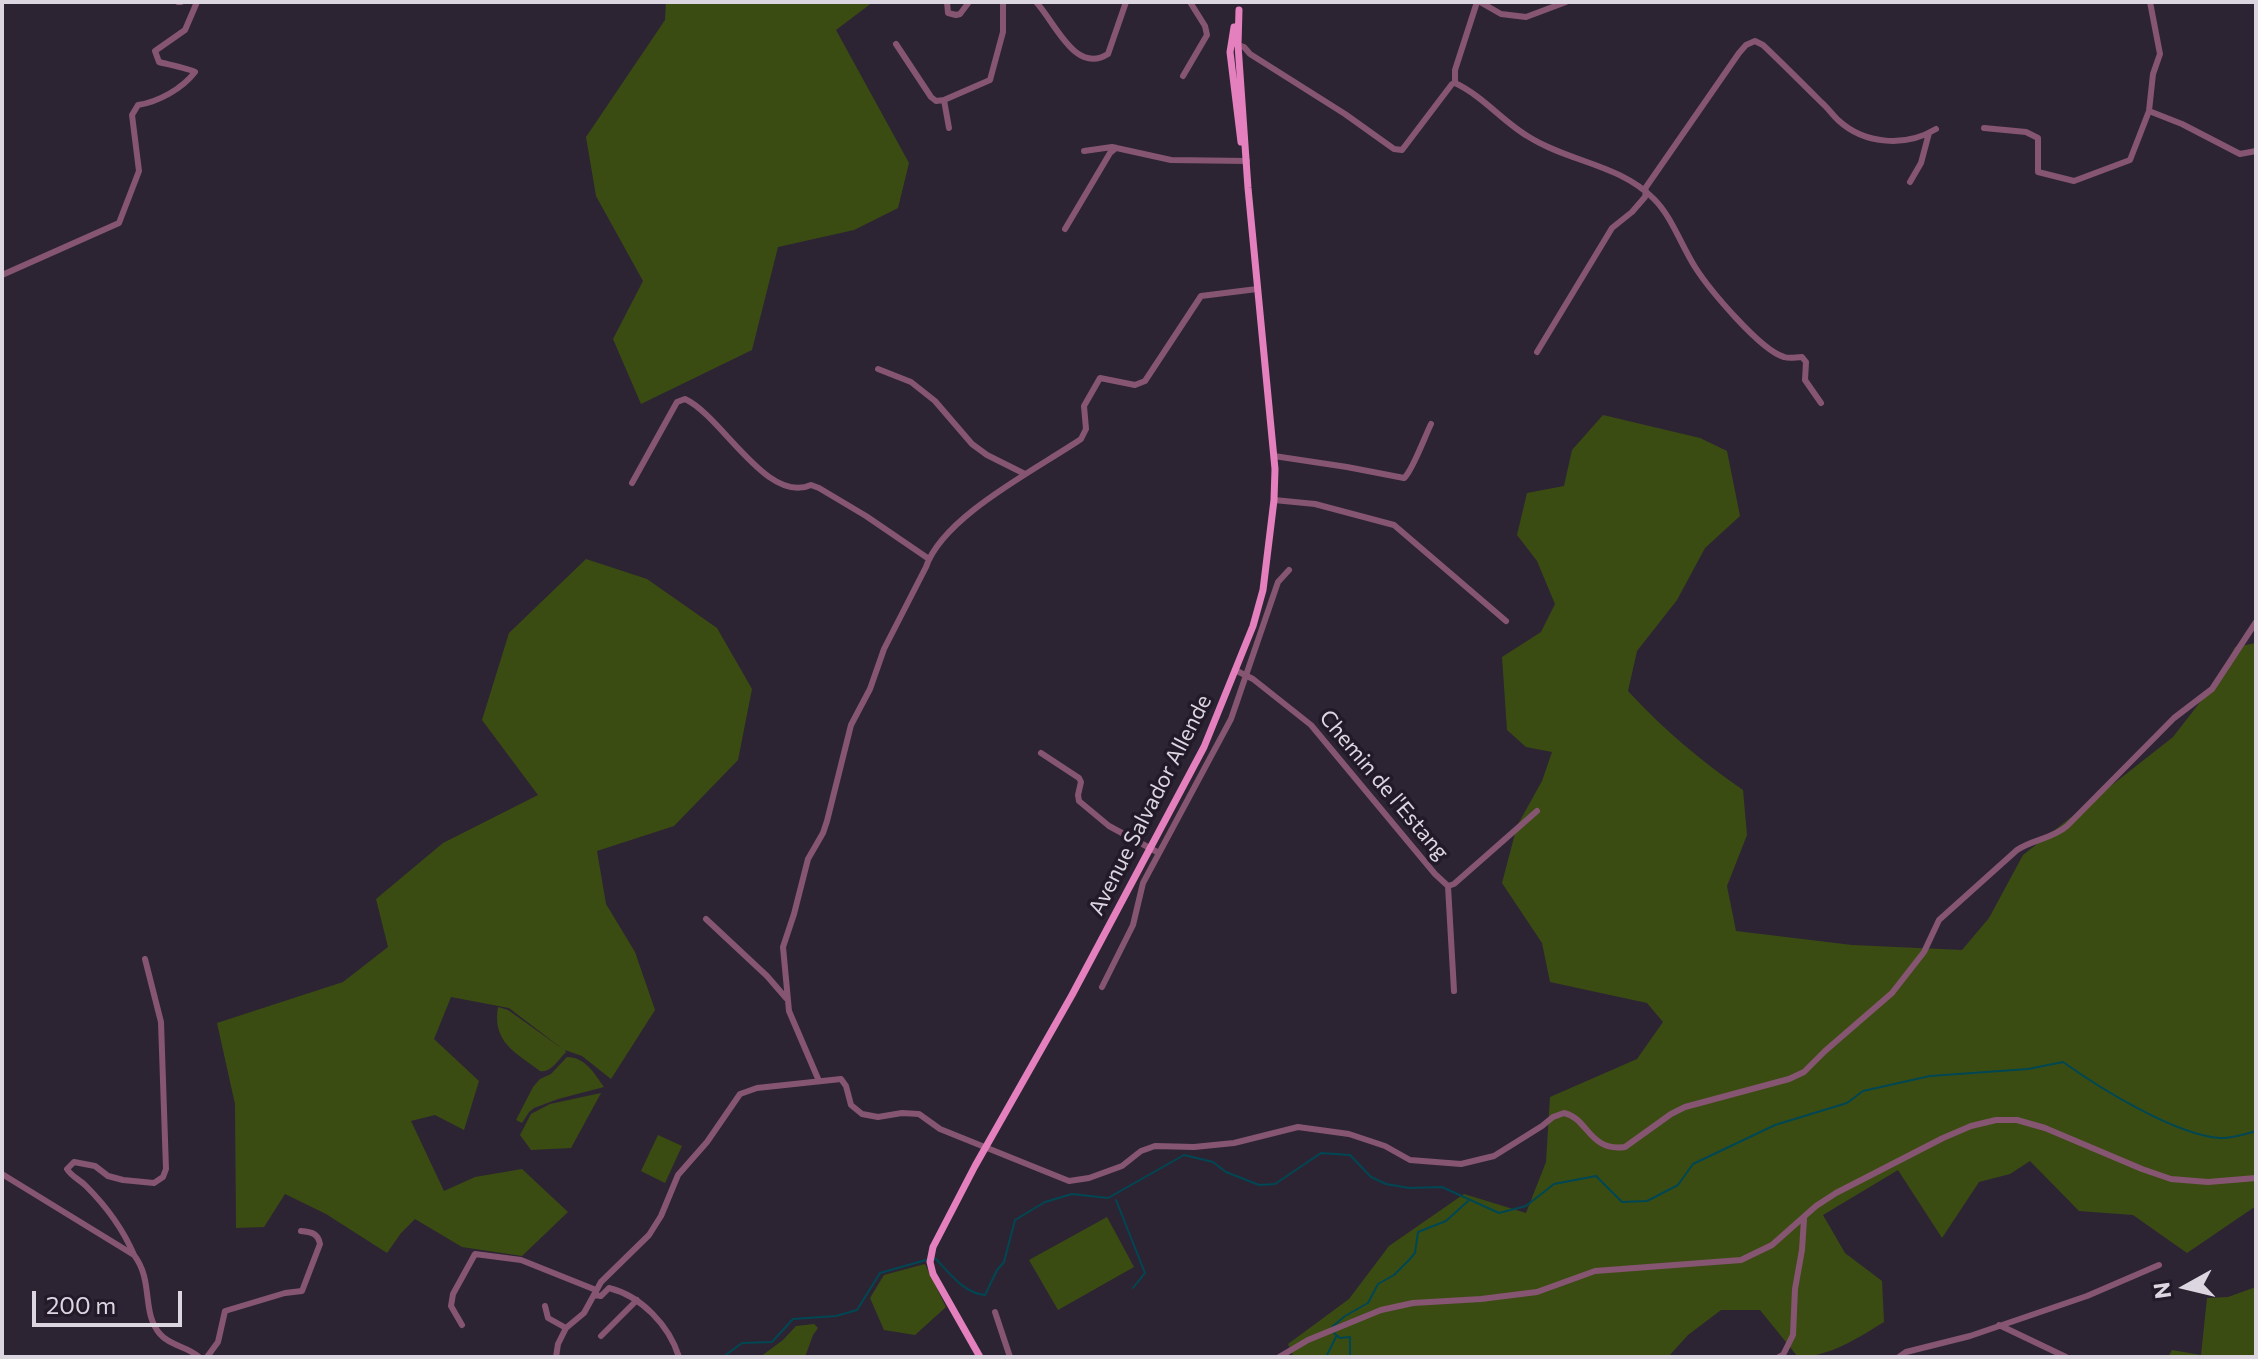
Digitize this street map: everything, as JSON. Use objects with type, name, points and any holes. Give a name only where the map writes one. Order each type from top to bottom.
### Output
[{"type":"main road","name":"Avenue Salvador Allende","points":[[980,1357],[933,1274],[930,1260],[936,1238],[1204,747],[1253,626],[1263,590],[1274,500],[1274,456],[1248,188],[1231,64],[1231,45],[1240,6]]},
{"type":"main road","name":"Avenue Salvador Allende","points":[[1240,6],[1238,45],[1245,161]]},
{"type":"street","points":[[2,275],[119,223],[139,171],[132,115],[138,105],[152,103],[189,80],[195,72],[159,62],[155,51],[185,30],[197,2]]},
{"type":"street","points":[[947,2],[948,13],[956,15],[969,2]]},
{"type":"street","points":[[896,44],[931,97],[936,101],[944,100],[990,80],[1003,32],[1003,2]]},
{"type":"street","points":[[1036,2],[1073,50],[1089,60],[1108,54],[1126,2]]},
{"type":"street","points":[[1183,76],[1207,35],[1190,2]]},
{"type":"street","points":[[1455,83],[1455,70],[1478,2],[1501,14],[1526,17],[1566,2]]},
{"type":"street","points":[[1984,128],[2026,132],[2038,138],[2038,172],[2074,181],[2130,160],[2149,111],[2153,74],[2160,54],[2150,2]]},
{"type":"street","points":[[1234,27],[1234,42],[1394,149],[1402,150],[1455,83]]},
{"type":"street","points":[[1537,352],[1612,228],[1645,197],[1645,190],[1746,45],[1755,41],[1763,45],[1838,120],[1873,140],[1921,138],[1936,129]]},
{"type":"street","points":[[1455,83],[1528,137],[1617,173],[1645,190],[1658,202],[1695,267],[1756,338],[1787,358],[1802,357],[1806,362],[1805,380],[1821,403]]},
{"type":"street","points":[[944,100],[949,128]]},
{"type":"street","points":[[2149,111],[2240,154],[2256,151]]},
{"type":"street","points":[[1910,182],[1921,163],[1929,133]]},
{"type":"street","points":[[1065,229],[1110,153],[1116,148]]},
{"type":"street","points":[[1084,151],[1116,148],[1171,160],[1245,161]]},
{"type":"street","points":[[819,1081],[789,1011],[783,947],[808,859],[827,821],[851,725],[870,689],[884,649],[929,559],[959,523],[1085,434],[1084,406],[1100,378],[1135,385],[1145,381],[1201,296],[1257,289]]},
{"type":"street","points":[[878,369],[911,382],[935,401],[972,444],[1025,474]]},
{"type":"street","points":[[632,483],[677,402],[685,399],[715,421],[765,474],[792,488],[811,485],[819,488],[929,559]]},
{"type":"street","points":[[1274,456],[1404,478],[1410,474],[1431,424]]},
{"type":"street","points":[[1274,500],[1315,504],[1394,525],[1506,621]]},
{"type":"street","points":[[1102,987],[1133,925],[1143,883],[1231,719],[1278,582],[1289,570]]},
{"type":"street","points":[[556,1357],[566,1328],[584,1313],[608,1274],[649,1235],[661,1216],[678,1175],[707,1142],[740,1094],[757,1088],[837,1079],[844,1081],[851,1105],[862,1114],[878,1117],[919,1114],[940,1129],[985,1149],[1064,1180],[1077,1181],[1122,1166],[1141,1151],[1155,1146],[1194,1147],[1234,1143],[1298,1127],[1349,1134],[1385,1146],[1410,1160],[1461,1164],[1494,1156],[1564,1113],[1577,1118],[1586,1131],[1604,1144],[1614,1148],[1625,1147],[1685,1107],[1789,1079],[1804,1072],[1892,993],[1924,952],[1939,920],[2017,850],[2060,832],[2174,718],[2212,689],[2256,622]]},
{"type":"street","name":"Chemin de l'Estang","points":[[1235,670],[1282,701],[1311,725],[1448,886],[1537,811]]},
{"type":"street","points":[[1041,753],[1079,778],[1079,801],[1109,826],[1159,853]]},
{"type":"street","points":[[1448,886],[1454,991]]},
{"type":"street","points":[[706,919],[788,1000]]},
{"type":"street","points":[[145,959],[161,1022],[166,1169],[163,1177],[154,1183],[123,1180],[108,1176],[95,1166],[74,1162],[67,1169],[118,1223],[147,1280],[154,1325],[166,1340],[193,1351],[199,1357]]},
{"type":"street","points":[[1280,1356],[1308,1340],[1381,1310],[1413,1303],[1537,1292],[1595,1271],[1741,1260],[1772,1245],[1836,1193],[1971,1126],[1996,1120],[2017,1120],[2045,1128],[2171,1179],[2208,1182],[2256,1178]]},
{"type":"street","points":[[977,1145],[996,1131]]},
{"type":"street","points":[[2,1174],[134,1255]]},
{"type":"street","points":[[1779,1357],[1793,1335],[1804,1217]]},
{"type":"street","points":[[207,1357],[218,1342],[225,1311],[302,1291],[320,1244],[314,1233],[301,1231]]},
{"type":"street","points":[[462,1325],[451,1306],[453,1294],[475,1254],[521,1260],[601,1296],[609,1288],[637,1300],[650,1310],[672,1341],[679,1357]]},
{"type":"street","points":[[1899,1357],[1906,1352],[1970,1336],[2087,1296],[2159,1265]]},
{"type":"street","points":[[601,1336],[637,1300]]},
{"type":"street","points":[[545,1306],[548,1318],[566,1328]]},
{"type":"street","points":[[995,1312],[1010,1357]]},
{"type":"street","points":[[1999,1325],[2066,1357]]},
{"type":"green space","points":[[666,2],[873,2],[836,30],[909,163],[898,208],[854,230],[778,247],[752,350],[641,404],[613,339],[643,281],[596,196],[586,137],[665,20]]},
{"type":"green space","points":[[1603,415],[1700,438],[1727,451],[1740,516],[1705,548],[1677,600],[1637,651],[1628,691],[1683,744],[1743,790],[1747,835],[1727,886],[1736,931],[1852,945],[1962,950],[1989,918],[2023,855],[2173,737],[2218,679],[2235,647],[2256,643],[2256,1206],[2187,1253],[2133,1215],[2079,1211],[2030,1161],[2010,1174],[1979,1182],[1942,1238],[1898,1170],[1823,1215],[1845,1253],[1882,1281],[1884,1322],[1843,1346],[1821,1354],[1798,1357],[1760,1310],[1721,1310],[1688,1335],[1668,1357],[1294,1357],[1288,1344],[1349,1299],[1389,1246],[1464,1194],[1526,1213],[1546,1162],[1550,1097],[1637,1059],[1663,1022],[1647,1003],[1550,982],[1542,943],[1502,883],[1517,826],[1542,781],[1552,752],[1526,747],[1507,730],[1502,657],[1541,632],[1555,604],[1537,561],[1517,535],[1527,493],[1564,486],[1572,450]]},
{"type":"green space","points":[[586,559],[647,579],[717,628],[752,689],[738,760],[674,826],[597,851],[606,904],[635,952],[655,1010],[611,1079],[582,1056],[565,1050],[551,1068],[540,1071],[514,1052],[502,1038],[497,1019],[498,1007],[508,1010],[564,1050],[509,1008],[451,997],[434,1039],[479,1081],[464,1130],[435,1115],[411,1121],[444,1191],[475,1177],[522,1169],[568,1212],[522,1256],[462,1247],[415,1219],[387,1253],[326,1214],[285,1194],[264,1227],[236,1228],[235,1104],[217,1023],[343,982],[388,947],[376,899],[443,843],[538,795],[482,720],[509,633]]},
{"type":"green space","points":[[567,1057],[584,1063],[604,1087],[534,1108],[522,1123],[516,1120],[533,1087]]},
{"type":"green space","points":[[601,1093],[571,1148],[531,1150],[520,1135],[531,1114],[550,1104]]},
{"type":"green space","points":[[658,1135],[682,1146],[665,1183],[641,1171]]},
{"type":"green space","points":[[1107,1217],[1134,1267],[1058,1310],[1029,1260]]},
{"type":"green space","points":[[925,1264],[946,1307],[915,1335],[884,1330],[870,1298],[884,1275]]},
{"type":"green space","points":[[2256,1287],[2256,1357],[2168,1357],[2172,1350],[2201,1355],[2207,1298],[2228,1297]]},
{"type":"green space","points":[[814,1324],[818,1328],[805,1357],[760,1357],[796,1326]]},
{"type":"waterway","points":[[932,1259],[936,1259],[964,1287],[985,1295],[1004,1262],[1015,1220],[1045,1202],[1072,1194],[1108,1198],[1184,1155],[1213,1162],[1226,1172],[1259,1185],[1275,1184],[1321,1153],[1350,1155],[1371,1177],[1386,1184],[1409,1188],[1442,1187],[1499,1213],[1526,1206],[1554,1184],[1596,1176],[1622,1202],[1647,1201],[1678,1185],[1693,1164],[1775,1125],[1847,1103],[1863,1091],[1930,1076],[2028,1069],[2063,1062],[2117,1097],[2181,1128],[2219,1138],[2256,1131]]},
{"type":"waterway","points":[[1116,1200],[1145,1273],[1133,1288]]},
{"type":"waterway","points":[[1332,1327],[1368,1303],[1378,1284],[1394,1275],[1409,1260],[1415,1253],[1418,1232],[1446,1221],[1468,1201]]},
{"type":"waterway","points":[[723,1357],[742,1343],[772,1342],[793,1319],[836,1316],[857,1310],[880,1273],[926,1260]]},
{"type":"waterway","points":[[1334,1333],[1340,1338],[1350,1337],[1350,1357]]},
{"type":"waterway","points":[[1326,1357],[1336,1337]]}]
